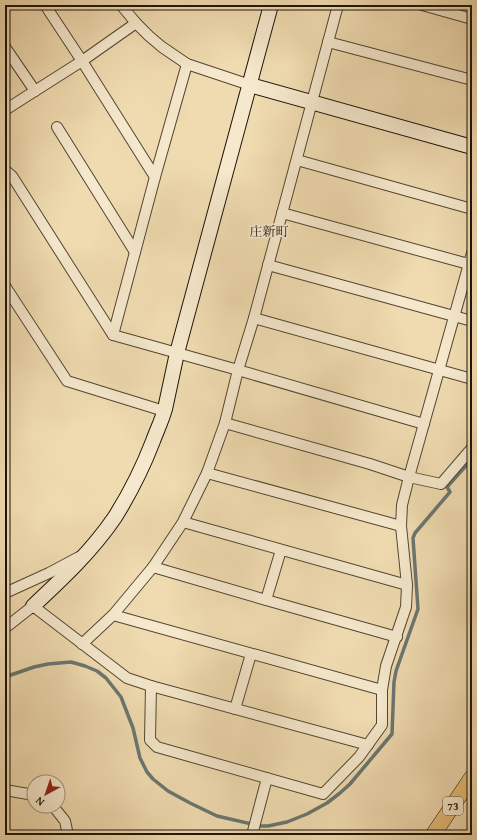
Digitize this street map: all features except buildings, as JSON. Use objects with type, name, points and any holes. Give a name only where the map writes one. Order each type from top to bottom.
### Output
[{"type":"main road","name":"73","points":[[433,835],[472,777]]},
{"type":"street","points":[[45,5],[155,177]]},
{"type":"street","points":[[120,5],[136,23],[162,47],[187,64],[250,85],[472,147]]},
{"type":"street","points":[[5,628],[64,577],[87,552],[123,504],[145,461],[164,411],[177,353],[271,5]]},
{"type":"street","points":[[82,644],[113,615],[153,567],[183,522],[207,473],[225,423],[238,370],[254,318],[338,5]]},
{"type":"street","points":[[422,5],[472,19]]},
{"type":"street","points":[[5,110],[82,61],[136,23]]},
{"type":"street","points":[[328,42],[472,80]]},
{"type":"street","points":[[5,47],[34,91]]},
{"type":"street","points":[[113,336],[155,177],[187,64]]},
{"type":"street","points":[[56,127],[135,252]]},
{"type":"street","points":[[297,160],[472,209]]},
{"type":"street","points":[[5,170],[12,176],[113,336],[238,370],[424,424]]},
{"type":"street","points":[[282,213],[470,264]]},
{"type":"street","points":[[151,686],[150,740],[157,747],[323,794],[359,757],[368,745],[382,725],[382,690],[386,666],[406,607],[407,586],[401,526],[402,505],[472,253]]},
{"type":"street","points":[[268,265],[472,321]]},
{"type":"street","points":[[5,286],[67,381],[164,411]]},
{"type":"street","points":[[254,318],[472,379]]},
{"type":"street","points":[[225,423],[441,484],[472,448]]},
{"type":"street","points":[[207,473],[401,526]]},
{"type":"street","points":[[183,522],[407,586]]},
{"type":"street","points":[[266,600],[281,550]]},
{"type":"street","points":[[5,593],[49,573],[87,552]]},
{"type":"street","points":[[153,567],[397,636]]},
{"type":"street","points":[[32,606],[127,678],[151,686],[368,745]]},
{"type":"street","points":[[113,615],[382,690]]},
{"type":"street","points":[[235,709],[251,654]]},
{"type":"street","points":[[254,829],[267,778]]},
{"type":"street","points":[[5,790],[26,794]]},
{"type":"street","points":[[59,814],[65,821],[68,835]]},
{"type":"waterway","points":[[5,677],[34,667],[71,662],[97,671],[106,678],[121,697],[133,728],[140,758],[147,772],[168,791],[217,816],[260,826],[287,822],[307,814],[327,803],[350,784],[392,734],[394,682],[396,671],[418,609],[413,538],[415,533],[450,492],[447,487],[472,459]]},
{"type":"district","name":"庄新町","points":[[269,231]]}]
